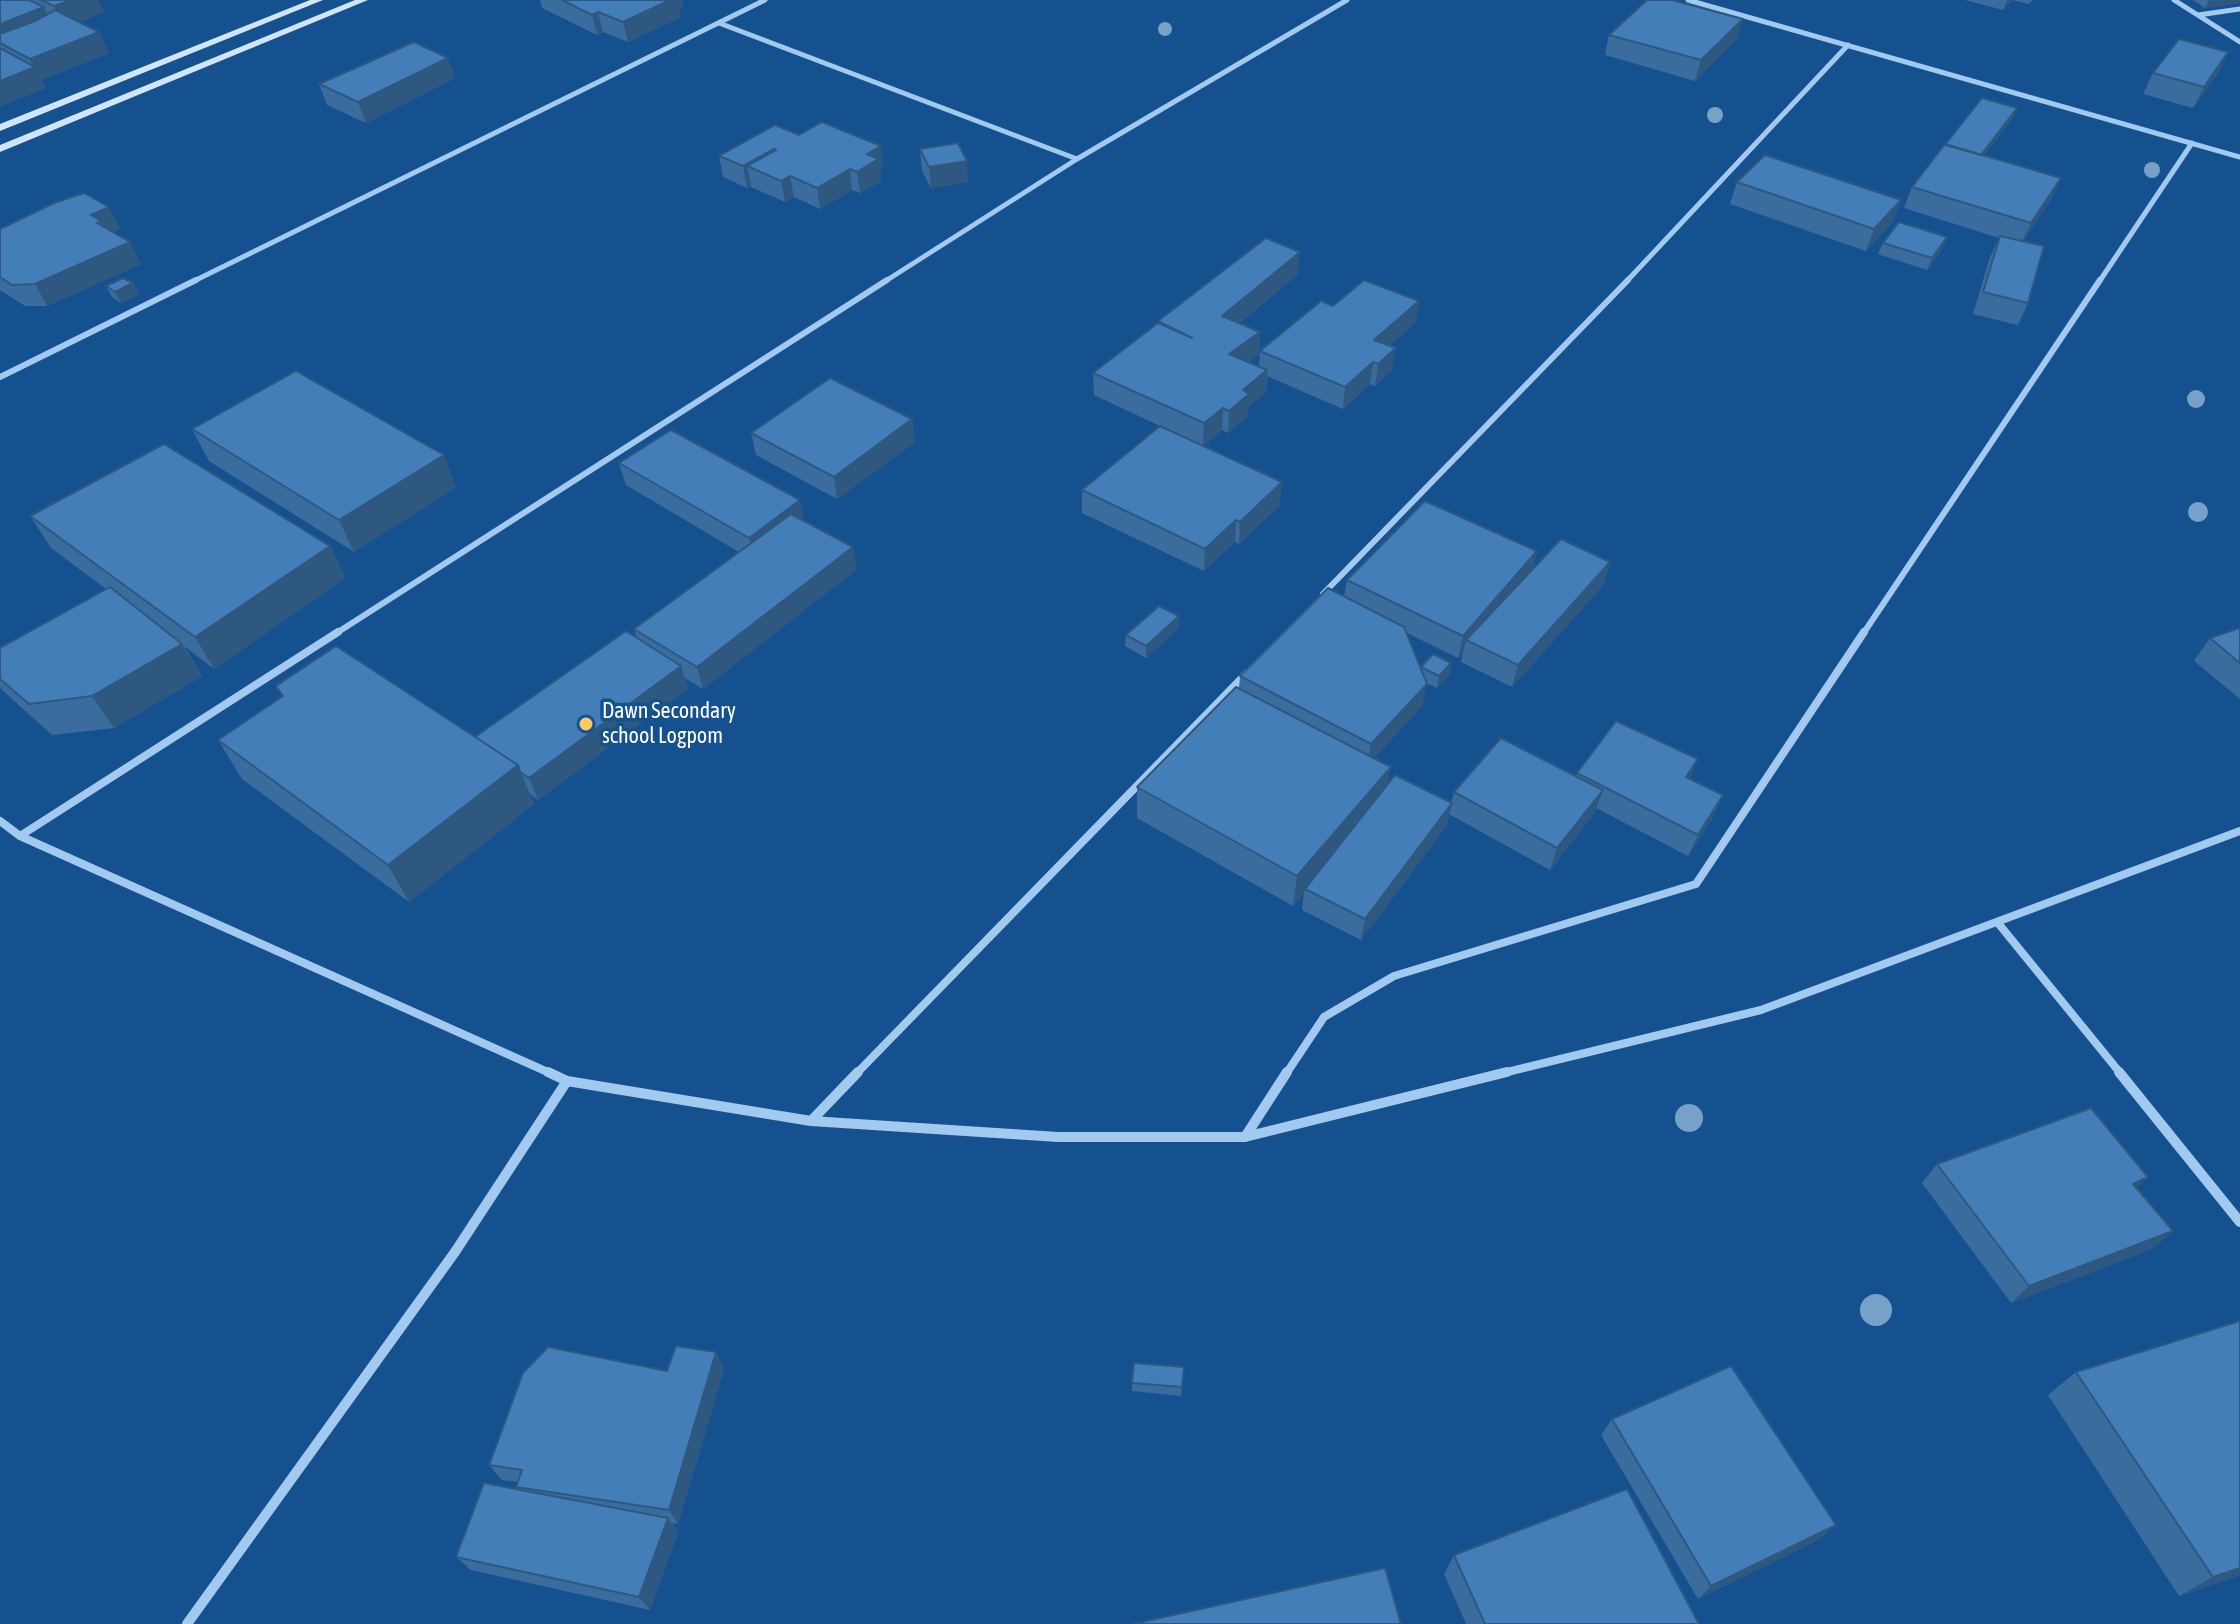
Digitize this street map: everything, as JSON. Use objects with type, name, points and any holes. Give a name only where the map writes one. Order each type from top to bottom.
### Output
[{"type":"main road","points":[[0,128],[318,0]]},
{"type":"main road","points":[[0,149],[363,0]]},
{"type":"street","points":[[0,377],[765,0]]},
{"type":"street","points":[[20,836],[1077,159],[1347,0]]},
{"type":"street","points":[[1688,0],[2240,157]]},
{"type":"street","points":[[2174,0],[2240,42]]},
{"type":"street","points":[[2197,15],[2240,9]]},
{"type":"street","points":[[719,23],[1077,159]]},
{"type":"street","points":[[1319,598],[1706,200],[1848,45]]},
{"type":"street","points":[[1245,1137],[1324,1017],[1394,976],[1696,884],[2192,143]]},
{"type":"street","points":[[811,1121],[1253,666]]},
{"type":"street","points":[[0,821],[20,836],[567,1081],[811,1121],[1058,1137],[1245,1137],[1761,1010],[2240,831]]},
{"type":"street","points":[[1998,923],[2240,1222]]},
{"type":"street","points":[[187,1624],[455,1252],[567,1081]]},
{"type":"building","points":[[0,0],[29,0],[44,7],[0,24]]},
{"type":"building","points":[[41,0],[72,0],[54,6]]},
{"type":"building","points":[[562,0],[670,0],[623,22],[598,12],[592,15]]},
{"type":"building","points":[[1647,0],[1672,0],[1743,19],[1701,60],[1609,35]]},
{"type":"building","points":[[55,10],[99,32],[30,59],[0,43],[0,34]]},
{"type":"building","points":[[2179,39],[2228,52],[2204,87],[2153,73]]},
{"type":"building","points":[[414,42],[448,58],[358,102],[319,84]]},
{"type":"building","points":[[0,48],[35,67],[0,81]]},
{"type":"building","points":[[1982,98],[2017,108],[1981,155],[1945,145]]},
{"type":"building","points":[[822,122],[881,146],[867,154],[878,159],[857,172],[850,169],[817,188],[790,176],[781,181],[747,166],[774,149],[743,166],[719,156],[775,125],[799,135]]},
{"type":"building","points":[[958,143],[967,161],[929,167],[920,149]]},
{"type":"building","points":[[1945,144],[2061,178],[2031,223],[1912,187]]},
{"type":"building","points":[[1765,155],[1901,200],[1874,229],[1737,182]]},
{"type":"building","points":[[84,193],[109,207],[91,215],[101,221],[97,223],[130,242],[35,284],[12,285],[0,277],[0,229],[54,203]]},
{"type":"building","points":[[1899,222],[1947,237],[1932,258],[1883,243]]},
{"type":"building","points":[[2000,236],[2044,246],[2028,303],[1983,292]]},
{"type":"building","points":[[1266,238],[1300,252],[1222,316],[1260,332],[1229,354],[1267,370],[1243,390],[1249,394],[1229,411],[1223,408],[1204,423],[1093,373],[1158,323],[1192,338],[1158,321]]},
{"type":"building","points":[[123,278],[133,283],[115,292],[106,286]]},
{"type":"building","points":[[1364,280],[1419,301],[1374,340],[1396,348],[1378,364],[1373,362],[1345,387],[1260,351],[1321,301],[1333,306]]},
{"type":"building","points":[[296,371],[444,455],[339,520],[192,429]]},
{"type":"building","points":[[830,378],[912,419],[834,477],[751,433]]},
{"type":"building","points":[[1160,426],[1282,482],[1240,522],[1236,520],[1205,549],[1082,490]]},
{"type":"building","points":[[671,430],[800,500],[749,538],[619,463]]},
{"type":"building","points":[[164,444],[330,546],[195,637],[30,516]]},
{"type":"building","points":[[1425,501],[1537,551],[1463,636],[1347,580]]},
{"type":"building","points":[[791,514],[853,547],[697,667],[634,629]]},
{"type":"building","points":[[1561,539],[1610,562],[1518,665],[1466,640]]},
{"type":"building","points":[[110,587],[182,644],[92,696],[29,704],[0,679],[0,648]]},
{"type":"building","points":[[1328,588],[1404,627],[1427,684],[1371,744],[1240,676]]},
{"type":"building","points":[[1159,606],[1179,616],[1146,646],[1126,635]]},
{"type":"building","points":[[2240,628],[2240,663],[2210,638]]},
{"type":"building","points":[[626,631],[681,666],[529,778],[520,772],[518,765],[475,737]]},
{"type":"building","points":[[336,646],[518,765],[388,865],[218,740],[283,696],[276,686]]},
{"type":"building","points":[[1433,654],[1451,663],[1439,676],[1421,667]]},
{"type":"building","points":[[1236,687],[1391,767],[1297,876],[1137,787]]},
{"type":"building","points":[[1616,721],[1698,759],[1686,777],[1723,795],[1698,835],[1577,773]]},
{"type":"building","points":[[1501,738],[1603,790],[1557,848],[1454,792]]},
{"type":"building","points":[[1395,775],[1452,803],[1365,919],[1305,889]]},
{"type":"building","points":[[2091,1108],[2148,1177],[2133,1184],[2173,1231],[2029,1286],[1937,1164]]},
{"type":"building","points":[[2240,1321],[2240,1568],[2213,1577],[2076,1372]]},
{"type":"building","points":[[676,1346],[716,1352],[669,1510],[516,1487],[522,1470],[489,1465],[523,1373],[548,1347],[667,1371]]},
{"type":"building","points":[[1134,1363],[1184,1367],[1182,1387],[1132,1383]]},
{"type":"building","points":[[1731,1366],[1836,1525],[1711,1586],[1612,1419]]},
{"type":"building","points":[[484,1483],[668,1518],[639,1597],[456,1557]]},
{"type":"building","points":[[1627,1489],[1699,1624],[1485,1624],[1454,1555]]},
{"type":"building","points":[[1385,1568],[1401,1624],[1133,1624]]},
{"type":"place","name":"Dawn Secondary school Logpom","points":[[586,724]]}]
